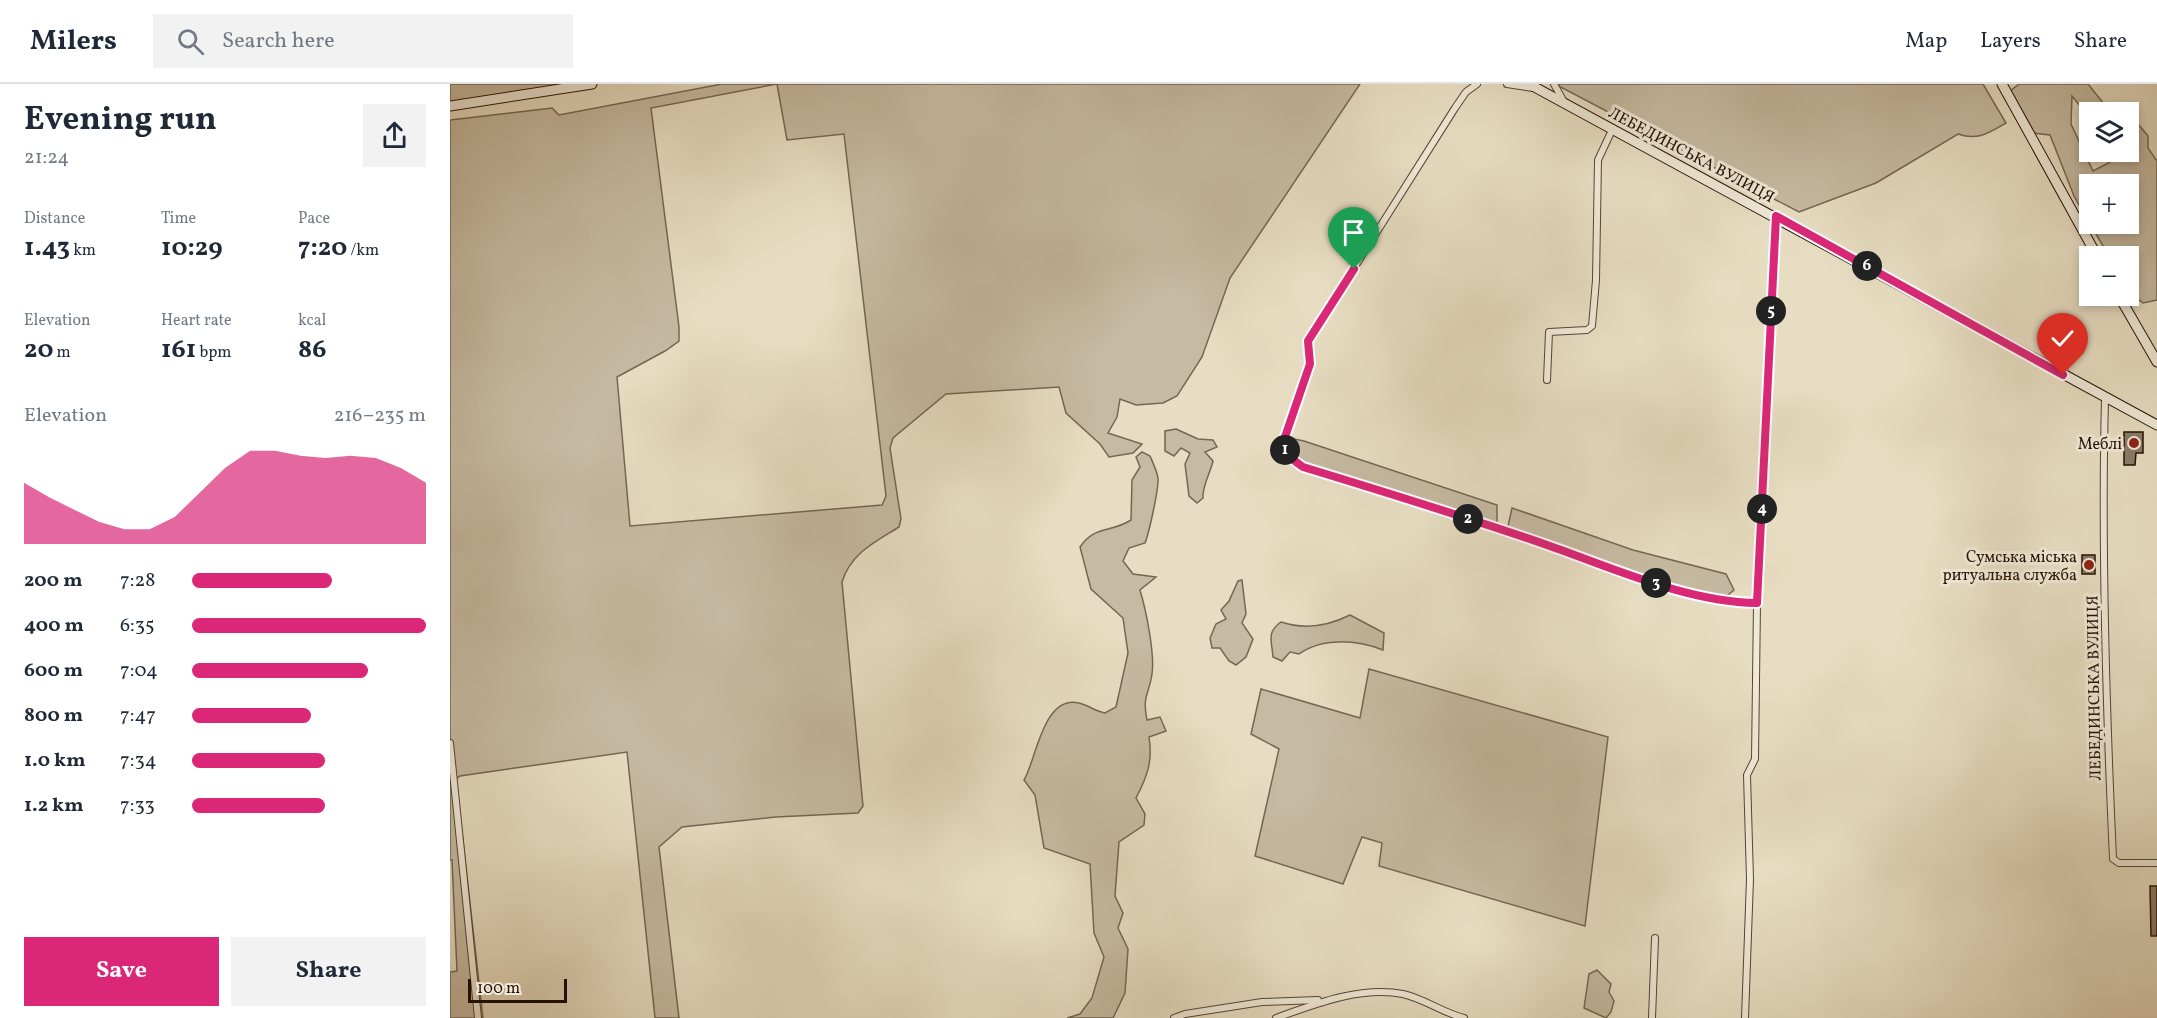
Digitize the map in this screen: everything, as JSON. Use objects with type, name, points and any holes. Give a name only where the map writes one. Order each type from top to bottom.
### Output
[{"type":"street","points":[[450,106],[592,84]]},
{"type":"street","points":[[1478,84],[1466,92],[1455,108],[1308,341],[1310,364],[1285,437],[1284,448],[1288,457],[1303,467],[1497,528],[1627,575],[1738,603],[1757,603]]},
{"type":"street","points":[[1507,84],[1534,86]]},
{"type":"street","points":[[1554,84],[1564,103]]},
{"type":"street","points":[[2002,84],[2091,246]]},
{"type":"street","name":"ЛЕБЕДИНСЬКА ВУЛИЦЯ","points":[[1534,86],[2157,425]]},
{"type":"street","points":[[1547,380],[1548,332],[1587,330],[1592,326],[1596,280],[1598,160],[1613,128]]},
{"type":"street","name":"ЛЕБЕДИНСЬКА ВУЛИЦЯ","points":[[1745,1018],[1750,879],[1747,775],[1755,759],[1757,603],[1776,216]]},
{"type":"street","points":[[2125,306],[2157,362]]},
{"type":"street","name":"ЛЕБЕДИНСЬКА ВУЛИЦЯ","points":[[2106,399],[2104,469],[2108,744],[2113,859],[2119,863],[2157,863]]},
{"type":"street","points":[[450,743],[478,1018]]},
{"type":"street","points":[[1652,1018],[1655,938]]},
{"type":"street","points":[[1174,1018],[1185,1014],[1262,1002],[1325,1000],[1383,992],[1405,995],[1464,1018]]},
{"type":"street","points":[[1276,1018],[1325,1000]]},
{"type":"shaded area","points":[[450,84],[592,84],[450,106]]},
{"type":"shaded area","points":[[722,84],[777,84],[1360,84],[1230,278],[1202,357],[1177,396],[1163,403],[1136,405],[1120,399],[1117,417],[1108,433],[1142,444],[1133,453],[1109,457],[1100,444],[1066,413],[1059,387],[946,394],[893,438],[890,448],[901,519],[899,527],[865,549],[851,563],[842,582],[863,806],[858,813],[776,817],[682,827],[659,847],[679,1018],[655,1018],[627,752],[460,776],[456,779],[483,1018],[450,1018],[450,972],[457,971],[452,860],[450,860],[450,120],[552,108],[559,115]],"holes":[[[777,84],[787,140],[844,134],[886,496],[882,505],[630,526],[617,377],[679,341],[651,108]]]},
{"type":"shaded area","points":[[1555,84],[1983,84],[2006,123],[1977,136],[1958,134],[1876,183],[1799,212]]},
{"type":"shaded area","points":[[2019,84],[2088,84],[2102,102],[2079,102],[2079,105],[2072,96],[2071,124],[2079,141],[2079,162],[2089,162],[2093,171],[2110,162],[2139,162],[2139,125],[2148,136],[2148,148],[2157,161],[2157,300],[2143,303],[2139,300],[2139,246],[2103,246],[2096,234],[2139,234],[2139,174],[2079,174],[2079,205],[2050,135],[2033,133],[2009,92]]},
{"type":"shaded area","points":[[1176,429],[1198,439],[1213,440],[1217,447],[1205,452],[1213,461],[1203,498],[1197,503],[1189,496],[1185,464],[1190,453],[1181,448],[1174,456],[1165,451],[1165,431]]},
{"type":"shaded area","points":[[1289,438],[1497,505],[1497,525],[1305,465],[1287,450]]},
{"type":"shaded area","points":[[1142,452],[1150,456],[1157,473],[1158,483],[1145,543],[1129,548],[1123,561],[1133,574],[1156,577],[1140,590],[1153,665],[1146,711],[1147,720],[1160,717],[1166,731],[1149,737],[1148,769],[1136,798],[1145,814],[1144,825],[1119,842],[1115,896],[1123,913],[1118,928],[1128,949],[1125,993],[1113,1018],[1067,1018],[1080,1014],[1092,998],[1104,957],[1094,933],[1090,864],[1044,848],[1035,795],[1024,780],[1049,718],[1057,709],[1067,703],[1079,703],[1105,713],[1116,707],[1128,653],[1123,618],[1091,589],[1080,547],[1091,535],[1131,520],[1132,480],[1140,467],[1136,457]]},
{"type":"shaded area","points":[[1512,508],[1633,550],[1726,574],[1734,590],[1724,598],[1627,575],[1507,531]]},
{"type":"shaded area","points":[[1242,580],[1246,614],[1242,623],[1253,639],[1246,657],[1236,665],[1229,661],[1220,648],[1212,648],[1210,638],[1216,624],[1226,619],[1221,610],[1229,601],[1238,581]]},
{"type":"shaded area","points":[[1350,615],[1384,633],[1383,650],[1362,644],[1340,642],[1318,645],[1299,654],[1290,652],[1282,661],[1273,657],[1272,634],[1281,622],[1299,626],[1316,626]]},
{"type":"shaded area","points":[[1369,669],[1608,737],[1585,926],[1379,866],[1382,843],[1362,837],[1343,884],[1255,856],[1279,749],[1251,734],[1261,689],[1360,718]]},
{"type":"shaded area","points":[[1597,970],[1611,984],[1609,992],[1614,1001],[1611,1012],[1606,1018],[1584,1008],[1589,974]]},
{"type":"building","name":"Меблі","points":[[2124,432],[2143,432],[2143,453],[2136,453],[2135,465],[2124,465]]},
{"type":"building","name":"Сумська міська ритуальна служба","points":[[2082,555],[2095,555],[2095,574],[2082,574]]},
{"type":"building","points":[[2150,886],[2157,886],[2157,936],[2151,936]]},
{"type":"place","name":"Меблі","points":[[2134,443]]},
{"type":"place","name":"Сумська міська ритуальна служба","points":[[2089,565]]},
{"type":"route","points":[[1354,269],[1308,341],[1310,364],[1285,437],[1284,448],[1288,457],[1303,467],[1497,528],[1627,575],[1738,603],[1757,603],[1776,216],[2063,375]]}]
